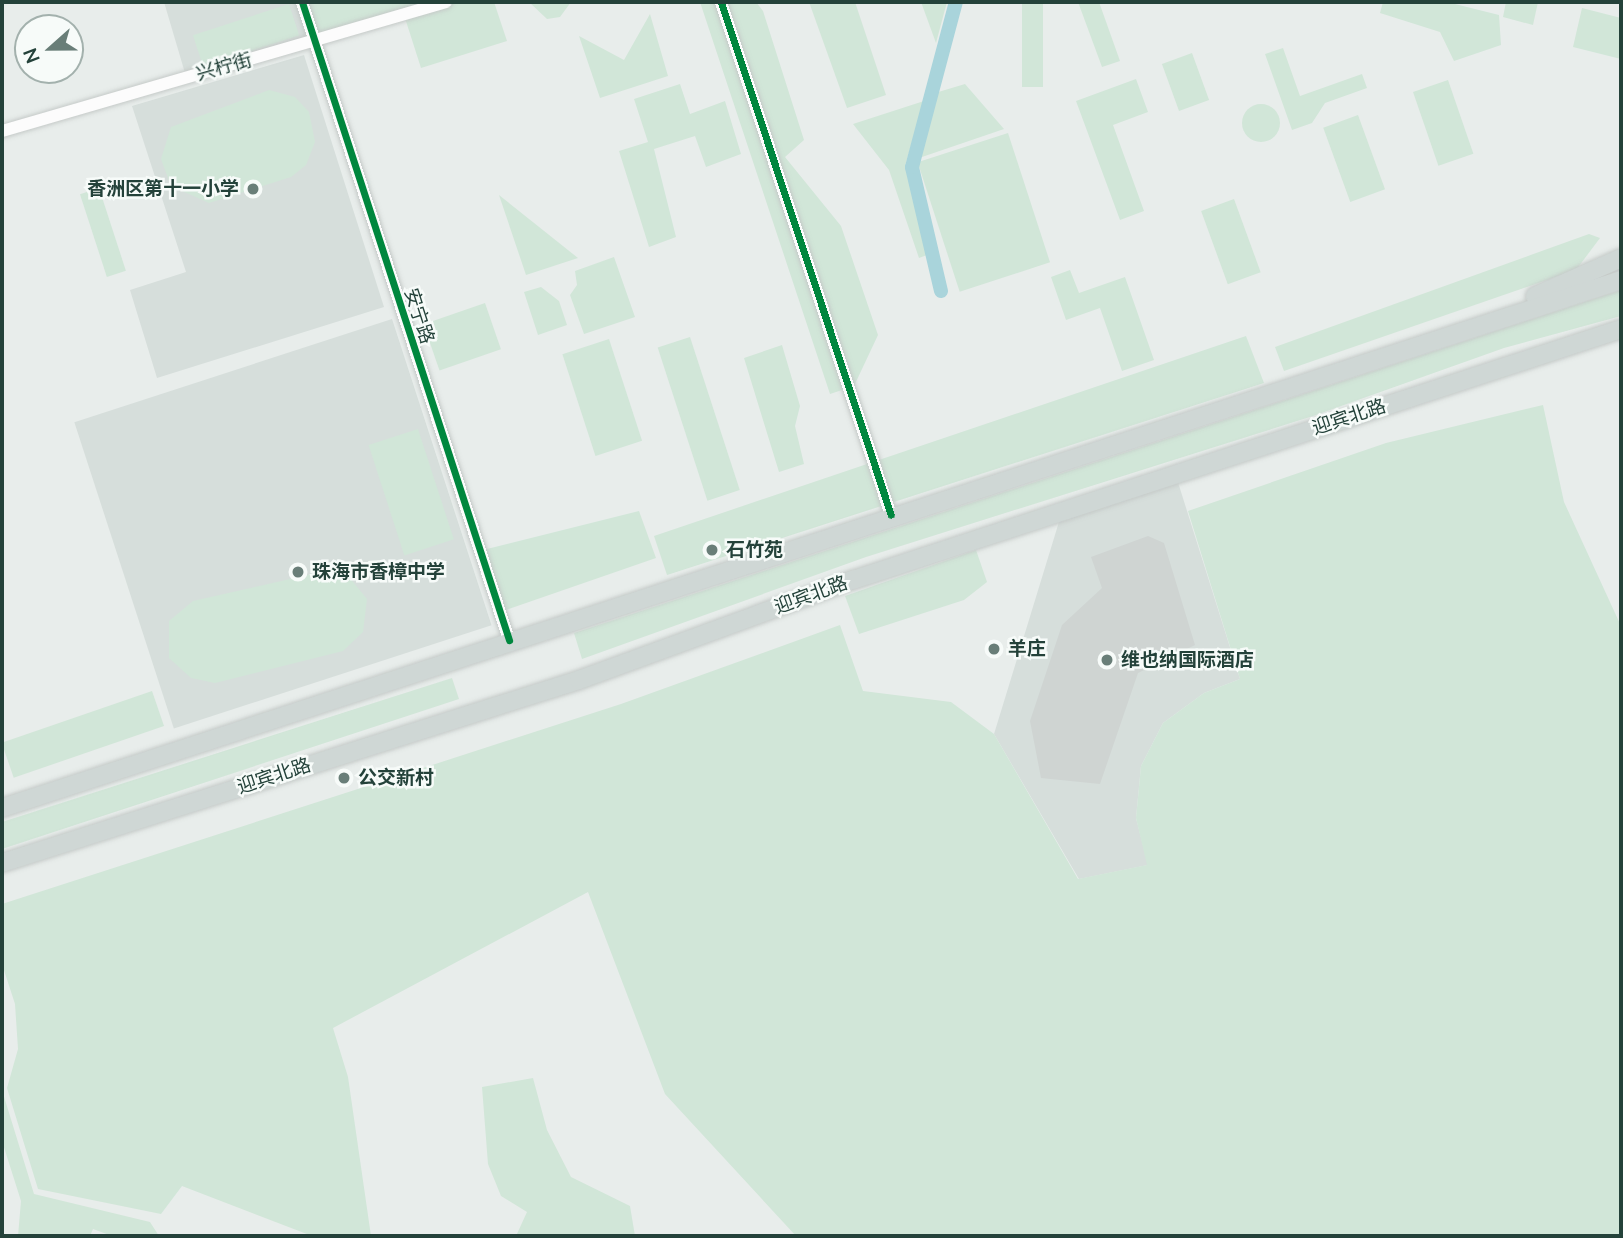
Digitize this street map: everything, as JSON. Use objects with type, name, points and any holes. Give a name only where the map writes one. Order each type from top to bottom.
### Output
[{"type":"main road","points":[[1464,327],[1621,258]]},
{"type":"main road","points":[[2,808],[1464,327],[1621,280]]},
{"type":"main road","name":"迎宾北路","points":[[2,863],[579,680],[853,580],[1564,348],[1618,336]]},
{"type":"street","name":"安宁路","points":[[302,2],[509,640]]},
{"type":"street","name":"兴柠街","points":[[2,131],[446,2]]},
{"type":"street","points":[[721,2],[891,515]]},
{"type":"shaded area","points":[[164,2],[296,2],[307,38],[185,73]]},
{"type":"shaded area","name":"香洲区第十一小学","points":[[304,55],[384,307],[157,378],[130,290],[186,272],[132,106]]},
{"type":"shaded area","name":"珠海市香樟中学","points":[[392,319],[492,625],[174,728],[74,422]]},
{"type":"shaded area","points":[[1176,476],[1240,679],[1204,693],[1163,723],[1141,766],[1136,818],[1148,865],[1079,879],[994,734],[1062,512]]},
{"type":"green space","points":[[305,2],[426,2],[315,36]]},
{"type":"green space","points":[[457,2],[494,2],[507,41],[421,68],[405,18]]},
{"type":"green space","points":[[529,2],[571,2],[560,17],[547,19]]},
{"type":"green space","points":[[700,2],[756,2],[763,11],[804,140],[785,157],[841,226],[878,335],[854,386],[830,394]]},
{"type":"green space","points":[[809,2],[855,2],[886,95],[847,108]]},
{"type":"green space","points":[[921,2],[947,2],[936,43]]},
{"type":"green space","points":[[1022,2],[1043,2],[1043,87],[1022,87]]},
{"type":"green space","points":[[1078,2],[1099,2],[1120,61],[1102,67]]},
{"type":"green space","points":[[1383,2],[1447,2],[1499,15],[1501,45],[1454,61],[1440,32],[1380,13]]},
{"type":"green space","points":[[1506,2],[1538,2],[1533,25],[1503,17]]},
{"type":"green space","points":[[289,4],[299,35],[203,67],[193,35]]},
{"type":"green space","points":[[1582,8],[1621,18],[1621,59],[1573,47]]},
{"type":"green space","points":[[650,14],[668,76],[600,98],[579,36],[624,60]]},
{"type":"green space","points":[[1283,48],[1300,96],[1362,74],[1367,88],[1325,103],[1312,123],[1292,130],[1265,54]]},
{"type":"green space","points":[[1192,53],[1209,100],[1179,111],[1162,64]]},
{"type":"green space","points":[[1136,79],[1148,112],[1113,125],[1144,211],[1120,220],[1076,101]]},
{"type":"green space","points":[[1448,80],[1473,154],[1438,166],[1413,92]]},
{"type":"green space","points":[[680,84],[690,114],[725,101],[741,154],[706,167],[695,136],[654,149],[676,237],[649,247],[619,151],[648,142],[634,99]]},
{"type":"green space","points":[[965,84],[1004,129],[919,158],[935,93]]},
{"type":"green space","points":[[269,90],[295,97],[309,112],[315,142],[306,165],[291,177],[209,203],[171,186],[161,159],[171,127]]},
{"type":"green space","points":[[924,101],[905,166],[927,255],[919,258],[889,170],[853,124]]},
{"type":"green space","points":[[1261,104],[1274,110],[1280,123],[1274,136],[1261,142],[1248,136],[1242,123],[1248,110]]},
{"type":"green space","points":[[1358,115],[1385,189],[1350,202],[1323,128]]},
{"type":"green space","points":[[1008,133],[1050,262],[960,292],[918,162]]},
{"type":"green space","points":[[99,188],[126,271],[107,277],[80,194]]},
{"type":"green space","points":[[499,195],[578,258],[526,275]]},
{"type":"green space","points":[[1234,199],[1261,272],[1228,284],[1201,211]]},
{"type":"green space","points":[[1589,234],[1600,238],[1576,270],[1284,371],[1275,347]]},
{"type":"green space","points":[[614,257],[635,317],[584,334],[570,295],[577,285],[575,271]]},
{"type":"green space","points":[[1070,270],[1079,293],[1125,277],[1154,360],[1122,371],[1100,308],[1066,320],[1051,277]]},
{"type":"green space","points":[[541,287],[559,301],[567,325],[538,335],[524,292]]},
{"type":"green space","points":[[1621,290],[1621,316],[1504,348],[1313,416],[866,557],[582,659],[574,633]]},
{"type":"green space","points":[[485,303],[501,349],[439,370],[424,324]]},
{"type":"green space","points":[[1246,336],[1264,383],[667,575],[654,536]]},
{"type":"green space","points":[[690,337],[740,490],[707,501],[658,348]]},
{"type":"green space","points":[[609,339],[642,441],[595,456],[562,354]]},
{"type":"green space","points":[[782,345],[800,406],[795,426],[804,464],[779,472],[744,358]]},
{"type":"green space","points":[[1543,405],[1564,502],[1621,626],[1621,1236],[796,1236],[665,1094],[588,892],[333,1028],[348,1077],[371,1236],[312,1236],[182,1186],[161,1214],[38,1189],[7,1088],[18,1049],[15,1004],[2,964],[2,904],[621,704],[840,625],[863,691],[951,702],[994,734],[1078,879],[1147,865],[1136,818],[1141,766],[1163,723],[1204,693],[1240,679],[1188,511],[1386,443]]},
{"type":"green space","points":[[418,429],[454,539],[404,555],[369,445]]},
{"type":"green space","points":[[639,511],[656,558],[503,611],[483,550]]},
{"type":"green space","points":[[976,550],[987,582],[964,600],[859,634],[845,596]]},
{"type":"green space","points":[[325,571],[349,577],[367,599],[363,632],[343,651],[215,683],[191,678],[169,658],[169,621],[193,601]]},
{"type":"green space","points":[[452,678],[459,699],[2,849],[2,822]]},
{"type":"green space","points":[[152,691],[164,726],[14,778],[2,743]]},
{"type":"green space","points":[[533,1078],[547,1130],[571,1177],[630,1206],[635,1236],[516,1236],[527,1212],[501,1196],[488,1164],[482,1087]]},
{"type":"green space","points":[[2,1090],[34,1194],[150,1222],[159,1236],[112,1236],[93,1229],[90,1236],[18,1236],[21,1201],[2,1141]]},
{"type":"building","name":"维也纳国际酒店","points":[[1148,536],[1164,543],[1195,645],[1138,673],[1100,784],[1041,778],[1030,721],[1062,625],[1102,588],[1091,557]]},
{"type":"waterway","points":[[941,291],[912,167],[956,2]]},
{"type":"cycle path","points":[[302,2],[509,640]]},
{"type":"cycle path","points":[[721,2],[891,515]]},
{"type":"place","name":"香洲区第十一小学","points":[[253,189]]},
{"type":"place","name":"石竹苑","points":[[712,550]]},
{"type":"place","name":"珠海市香樟中学","points":[[298,572]]},
{"type":"place","name":"羊庄","points":[[994,649]]},
{"type":"place","name":"维也纳国际酒店","points":[[1107,660]]},
{"type":"place","name":"公交新村","points":[[344,778]]}]
